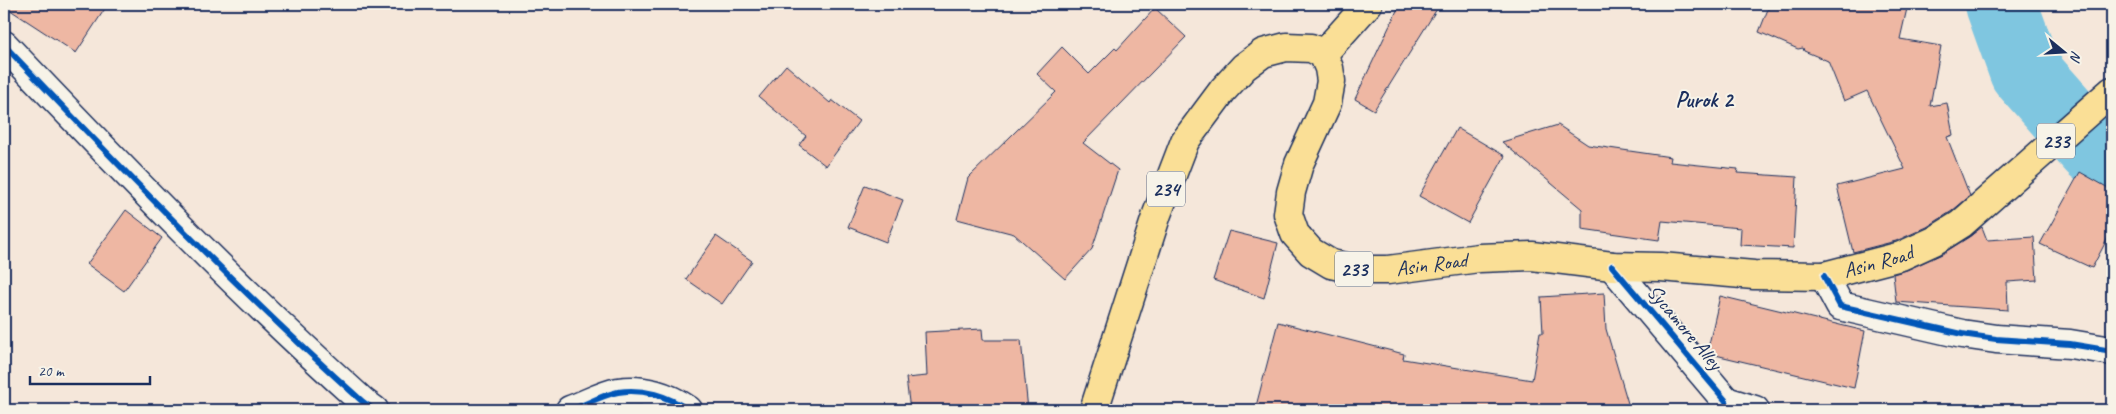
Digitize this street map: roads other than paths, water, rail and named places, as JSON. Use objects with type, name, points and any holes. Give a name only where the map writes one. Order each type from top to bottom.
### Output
[{"type":"main road","points":[[1323,54],[1368,4]]},
{"type":"main road","name":"234","points":[[1094,410],[1157,214],[1184,141],[1244,66],[1263,53],[1286,47],[1311,48],[1323,54]]},
{"type":"main road","name":"Asin Road","points":[[1323,54],[1329,68],[1331,82],[1327,103],[1299,164],[1291,192],[1288,214],[1295,234],[1311,252],[1332,264],[1359,270],[1388,270],[1478,258],[1532,256],[1612,266],[1678,268],[1754,275],[1824,276],[1901,256],[1934,241],[1961,224],[2112,91]]},
{"type":"street","points":[[4,45],[113,160],[263,309],[317,361],[374,410]]},
{"type":"street","name":"Sycamore Alley","points":[[1612,266],[1727,406]]},
{"type":"street","points":[[1824,276],[1840,306],[1962,334],[1996,339],[2070,344],[2112,351]]},
{"type":"street","points":[[570,410],[617,392],[644,392],[675,401],[688,410]]},
{"type":"street","points":[[1727,406],[1756,410]]},
{"type":"waterway","points":[[2001,4],[2025,71],[2093,148],[2112,163]]},
{"type":"district","name":"Purok 2","points":[[1704,100]]}]
